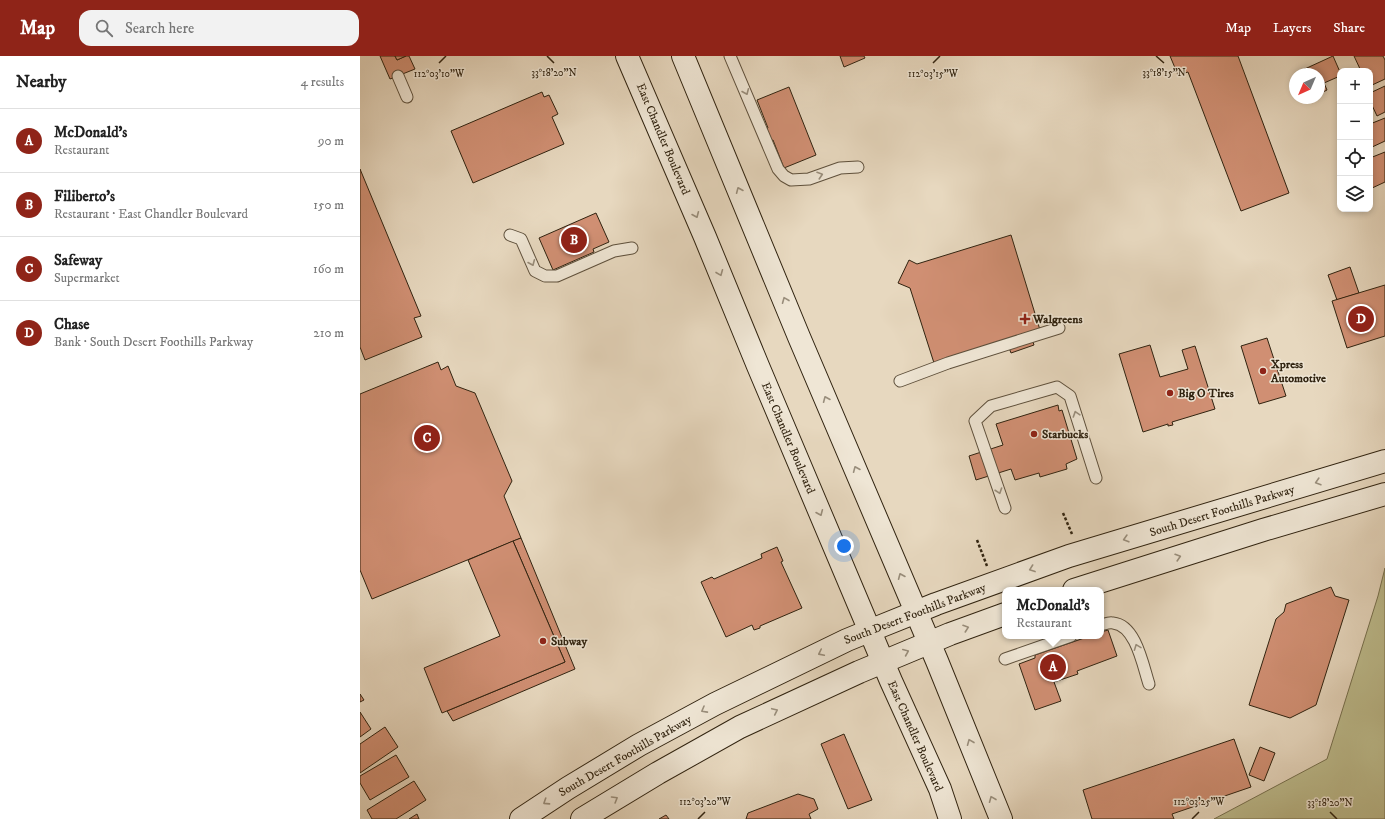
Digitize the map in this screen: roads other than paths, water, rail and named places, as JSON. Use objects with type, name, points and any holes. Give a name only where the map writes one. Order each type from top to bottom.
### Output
[{"type":"street","name":"East Chandler Boulevard","points":[[627,56],[700,224],[869,631],[940,789],[950,819]]},
{"type":"street","points":[[683,56],[802,344],[930,642],[1001,819]]},
{"type":"street","name":"South Desert Foothills Parkway","points":[[521,819],[568,788],[639,745],[715,704],[847,640],[916,612],[1069,556],[1385,461]]},
{"type":"street","points":[[1083,587],[1263,530],[1385,494]]},
{"type":"street","points":[[582,819],[658,773],[740,728],[883,662],[930,642],[1002,615]]},
{"type":"street","points":[[940,789],[965,819]]},
{"type":"lane","points":[[730,56],[778,169],[784,176],[791,180],[809,179],[840,168],[858,167]]},
{"type":"lane","points":[[398,76],[407,97]]},
{"type":"lane","points":[[510,235],[521,239],[535,271],[545,276],[557,276],[614,251],[632,248]]},
{"type":"lane","points":[[900,381],[948,363],[1059,328]]},
{"type":"lane","points":[[1005,508],[975,421],[991,406],[1057,387],[1070,396],[1096,478]]},
{"type":"lane","points":[[1104,624],[1112,623],[1121,625],[1127,630],[1136,644],[1149,684]]},
{"type":"lane","points":[[1005,659],[1062,639]]},
{"type":"place","name":"Filiberto's","points":[[574,240]]},
{"type":"place","name":"Walgreens","points":[[1025,319]]},
{"type":"place","name":"Chase","points":[[1361,319]]},
{"type":"place","name":"Xpress Automotive","points":[[1263,371]]},
{"type":"place","name":"Big O Tires","points":[[1170,393]]},
{"type":"place","name":"Starbucks","points":[[1034,434]]},
{"type":"place","name":"Safeway","points":[[427,438]]},
{"type":"place","name":"Subway","points":[[543,641]]},
{"type":"place","name":"McDonald's","points":[[1053,667]]}]
